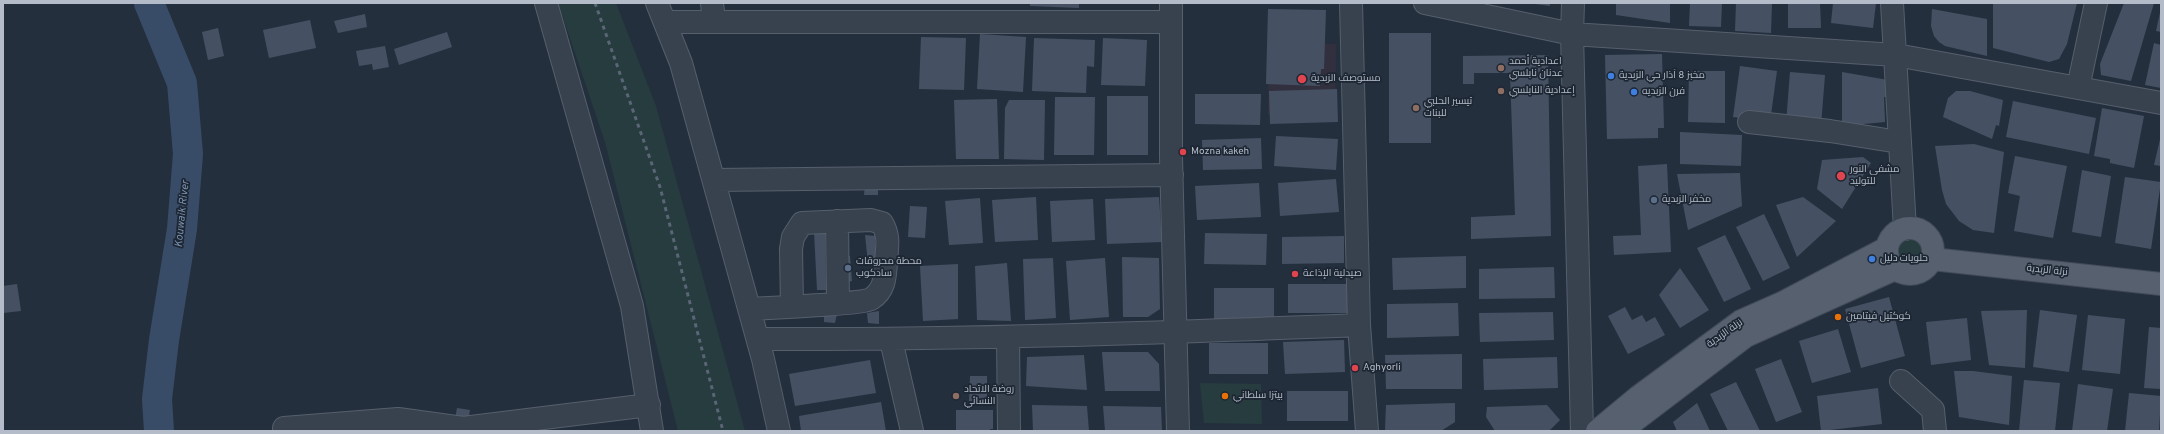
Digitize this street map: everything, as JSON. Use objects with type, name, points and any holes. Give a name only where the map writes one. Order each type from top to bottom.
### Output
[{"type":"main road","points":[[1905,229],[1916,229],[1929,238],[1932,245],[1932,259],[1923,270],[1916,273],[1909,274],[1895,269],[1888,256],[1887,248],[1894,234],[1905,229]]},
{"type":"main road","name":"نزلة الزبدية","points":[[1597,431],[1638,397],[1741,321],[1784,302],[1887,248]]},
{"type":"main road","name":"نزلة الزبدية","points":[[1932,259],[2161,284]]},
{"type":"main road","name":"نزلة الزبدية","points":[[1621,431],[1746,336],[1895,269]]},
{"type":"street","points":[[546,3],[632,306],[652,431]]},
{"type":"street","points":[[1352,3],[1359,325],[1367,431]]},
{"type":"street","points":[[1425,3],[1572,34],[1896,55],[2161,103]]},
{"type":"street","points":[[1573,3],[1572,34],[1582,431]]},
{"type":"street","points":[[1892,3],[1905,229]]},
{"type":"street","points":[[2078,88],[2096,3]]},
{"type":"street","points":[[779,431],[758,339],[714,180],[681,63],[661,12],[1171,13],[1172,175],[1178,431]]},
{"type":"street","points":[[1749,122],[1830,131],[1899,142]]},
{"type":"street","points":[[714,180],[1172,175]]},
{"type":"street","points":[[749,308],[792,306],[870,301],[880,292],[885,283],[888,233],[882,223],[871,220],[802,223],[794,237],[791,249],[792,306]]},
{"type":"street","points":[[836,221],[838,303]]},
{"type":"street","points":[[758,339],[891,340],[1176,333],[1359,325]]},
{"type":"street","points":[[1008,337],[1009,431]]},
{"type":"street","points":[[891,340],[912,431]]},
{"type":"street","points":[[1901,381],[1933,410],[1935,431]]},
{"type":"street","points":[[284,428],[398,418],[463,428],[649,405]]},
{"type":"shaded area","name":"مستوصف الزبدية","points":[[1269,42],[1336,44],[1335,116],[1268,114]]},
{"type":"green space","points":[[558,3],[616,3],[656,106],[745,431],[678,431],[605,142]]},
{"type":"green space","points":[[1911,238],[1921,241],[1924,251],[1921,261],[1911,264],[1901,261],[1898,251],[1901,241]]},
{"type":"green space","points":[[1200,383],[1261,384],[1262,424],[1204,423]]},
{"type":"building","points":[[1030,3],[1079,3],[1079,8],[1030,6]]},
{"type":"building","points":[[1550,3],[1550,6],[1535,4]]},
{"type":"building","points":[[1616,3],[1670,3],[1670,23],[1616,15]]},
{"type":"building","points":[[1690,3],[1722,3],[1721,27],[1689,26]]},
{"type":"building","points":[[1736,3],[1772,3],[1771,33],[1735,31]]},
{"type":"building","points":[[1788,3],[1820,3],[1821,28],[1788,28]]},
{"type":"building","points":[[1833,3],[1876,3],[1873,28],[1831,23]]},
{"type":"building","points":[[1993,3],[2077,3],[2067,44],[2059,59],[2049,62],[1993,48]]},
{"type":"building","points":[[2124,3],[2154,3],[2131,81],[2101,75],[2100,64]]},
{"type":"building","points":[[2161,8],[2161,32],[2156,31]]},
{"type":"building","points":[[1268,9],[1326,10],[1324,69],[1321,69],[1320,86],[1266,84]]},
{"type":"building","points":[[1932,9],[1987,19],[1987,56],[1945,46],[1939,42],[1934,36],[1931,26]]},
{"type":"building","points":[[365,14],[367,27],[338,33],[334,21]]},
{"type":"building","points":[[310,20],[316,48],[269,58],[263,30]]},
{"type":"building","points":[[218,28],[224,56],[208,60],[202,32]]},
{"type":"building","points":[[447,32],[452,47],[399,65],[394,49]]},
{"type":"building","points":[[1389,33],[1431,33],[1431,143],[1389,143]]},
{"type":"building","points":[[980,34],[1026,37],[1023,92],[977,89]]},
{"type":"building","points":[[921,37],[966,38],[964,90],[919,89]]},
{"type":"building","points":[[1034,38],[1095,40],[1094,67],[1087,66],[1086,93],[1032,91]]},
{"type":"building","points":[[1103,38],[1147,40],[1145,86],[1101,85]]},
{"type":"building","points":[[2154,43],[2161,45],[2161,88],[2145,85]]},
{"type":"building","points":[[385,46],[389,67],[373,70],[372,64],[359,66],[356,51]]},
{"type":"building","name":"فرن الزبديه","points":[[1662,54],[1664,128],[1658,128],[1658,138],[1607,139],[1605,55]]},
{"type":"building","points":[[1548,55],[1551,236],[1471,239],[1471,217],[1515,215],[1510,73],[1474,73],[1474,84],[1463,84],[1463,56]]},
{"type":"building","points":[[1740,66],[1777,71],[1770,122],[1733,117]]},
{"type":"building","points":[[1689,71],[1725,71],[1725,123],[1688,122]]},
{"type":"building","points":[[1790,72],[1825,75],[1821,126],[1786,123]]},
{"type":"building","points":[[1842,72],[1888,80],[1891,97],[1884,97],[1885,122],[1842,126]]},
{"type":"building","points":[[1337,89],[1338,122],[1270,124],[1269,91]]},
{"type":"building","points":[[1956,91],[1970,91],[2003,100],[1999,126],[1996,125],[1992,139],[1943,117],[1948,98]]},
{"type":"building","points":[[1195,94],[1261,94],[1260,125],[1195,124]]},
{"type":"building","points":[[1107,96],[1148,96],[1148,155],[1107,155]]},
{"type":"building","points":[[1055,97],[1095,97],[1094,155],[1054,155]]},
{"type":"building","points":[[997,99],[999,159],[956,159],[954,100]]},
{"type":"building","points":[[1009,100],[1045,100],[1044,160],[1004,159],[1005,108]]},
{"type":"building","points":[[2013,101],[2096,118],[2089,154],[2006,137]]},
{"type":"building","points":[[2102,108],[2144,116],[2134,168],[2110,163],[2110,159],[2094,156]]},
{"type":"building","points":[[1680,132],[1742,135],[1741,166],[1680,164]]},
{"type":"building","points":[[2161,135],[2161,166],[2154,165]]},
{"type":"building","points":[[1276,136],[1338,139],[1336,170],[1274,166]]},
{"type":"building","points":[[1261,138],[1262,169],[1203,170],[1202,140]]},
{"type":"building","points":[[1974,144],[2004,152],[1994,233],[1973,230],[1959,221],[1946,204],[1942,190],[1935,146]]},
{"type":"building","points":[[2015,156],[2067,166],[2053,238],[2014,231],[2020,196],[2008,193]]},
{"type":"building","name":"مشفى النور للتوليد","points":[[1863,157],[1871,163],[1842,209],[1817,189],[1822,160]]},
{"type":"building","name":"مخفر الزبدية","points":[[1667,164],[1671,252],[1614,255],[1613,236],[1641,235],[1638,166]]},
{"type":"building","points":[[2082,170],[2111,176],[2101,237],[2072,232]]},
{"type":"building","points":[[1740,173],[1742,206],[1688,230],[1677,174]]},
{"type":"building","points":[[2125,177],[2161,182],[2151,249],[2115,243]]},
{"type":"building","points":[[1336,179],[1339,212],[1280,216],[1278,183]]},
{"type":"building","points":[[1259,183],[1261,217],[1197,220],[1195,186]]},
{"type":"building","points":[[865,184],[878,184],[878,195],[864,195]]},
{"type":"building","points":[[1036,197],[1038,240],[995,242],[992,200]]},
{"type":"building","points":[[1159,197],[1162,242],[1107,244],[1105,199]]},
{"type":"building","points":[[1803,197],[1836,221],[1797,257],[1776,205]]},
{"type":"building","points":[[980,198],[983,243],[949,245],[945,201]]},
{"type":"building","points":[[1093,199],[1095,240],[1052,242],[1050,201]]},
{"type":"building","points":[[910,206],[927,207],[925,238],[908,237]]},
{"type":"building","points":[[1764,214],[1790,268],[1763,281],[1736,227]]},
{"type":"building","points":[[814,232],[825,234],[826,290],[817,290]]},
{"type":"building","points":[[1205,233],[1267,234],[1266,265],[1204,264]]},
{"type":"building","points":[[865,235],[875,236],[876,263],[868,263]]},
{"type":"building","points":[[1725,235],[1751,289],[1724,302],[1697,248]]},
{"type":"building","points":[[1344,236],[1344,263],[1282,264],[1282,237]]},
{"type":"building","points":[[842,256],[850,256],[852,281],[843,283]]},
{"type":"building","points":[[1466,256],[1466,288],[1393,290],[1392,258]]},
{"type":"building","points":[[1122,257],[1159,258],[1160,309],[1148,317],[1123,317]]},
{"type":"building","points":[[1053,258],[1056,318],[1025,320],[1023,259]]},
{"type":"building","points":[[1105,258],[1109,317],[1070,320],[1066,261]]},
{"type":"building","points":[[1007,263],[1011,321],[977,320],[975,266]]},
{"type":"building","points":[[958,264],[958,319],[923,321],[920,266]]},
{"type":"building","points":[[1554,267],[1555,298],[1479,299],[1479,269]]},
{"type":"building","points":[[1680,268],[1709,310],[1680,328],[1659,295]]},
{"type":"building","points":[[17,284],[21,311],[3,313],[3,286]]},
{"type":"building","points":[[1288,284],[1349,284],[1349,313],[1288,313]]},
{"type":"building","points":[[1214,288],[1274,288],[1274,323],[1214,323]]},
{"type":"building","points":[[1889,297],[1905,356],[1861,368],[1845,309]]},
{"type":"building","points":[[1458,303],[1459,336],[1387,338],[1387,304]]},
{"type":"building","points":[[1625,307],[1632,320],[1642,315],[1646,322],[1655,317],[1665,335],[1628,354],[1608,316]]},
{"type":"building","points":[[2027,310],[2025,368],[1989,365],[1981,311]]},
{"type":"building","points":[[2040,310],[2077,315],[2069,372],[2033,367]]},
{"type":"building","points":[[879,311],[879,324],[868,323],[867,313]]},
{"type":"building","points":[[1553,312],[1554,340],[1480,342],[1479,313]]},
{"type":"building","points":[[824,313],[837,314],[835,323],[824,322]]},
{"type":"building","points":[[2088,315],[2125,319],[2120,374],[2082,370]]},
{"type":"building","points":[[1967,318],[1971,360],[1931,365],[1926,322]]},
{"type":"building","points":[[2149,327],[2161,328],[2161,389],[2144,388]]},
{"type":"building","points":[[1838,329],[1851,372],[1812,383],[1799,341]]},
{"type":"building","points":[[1344,340],[1345,372],[1285,374],[1283,342]]},
{"type":"building","points":[[1209,343],[1268,343],[1268,374],[1209,374]]},
{"type":"building","points":[[1102,352],[1148,352],[1159,364],[1160,391],[1105,391]]},
{"type":"building","points":[[1462,354],[1462,389],[1386,389],[1385,355]]},
{"type":"building","points":[[1084,355],[1087,390],[1026,386],[1027,357]]},
{"type":"building","points":[[1557,357],[1558,388],[1484,390],[1483,359]]},
{"type":"building","points":[[1781,359],[1802,412],[1776,422],[1755,369]]},
{"type":"building","points":[[870,360],[876,393],[795,406],[789,374]]},
{"type":"building","points":[[1954,371],[1973,371],[2012,376],[2009,425],[1959,417]]},
{"type":"building","points":[[970,376],[987,376],[987,401],[969,401]]},
{"type":"building","points":[[2024,380],[2060,383],[2055,431],[2019,431]]},
{"type":"building","points":[[1736,382],[1760,431],[1728,431],[1710,394]]},
{"type":"building","points":[[2078,384],[2113,389],[2107,431],[2072,431]]},
{"type":"building","points":[[1878,388],[1882,424],[1821,431],[1817,396]]},
{"type":"building","points":[[1287,391],[1348,391],[1348,421],[1287,421]]},
{"type":"building","points":[[2129,393],[2161,396],[2159,431],[2125,431]]},
{"type":"building","points":[[881,402],[886,431],[801,431],[799,416]]},
{"type":"building","points":[[1455,403],[1455,422],[1441,431],[1385,431],[1386,405]]},
{"type":"building","points":[[1697,403],[1710,431],[1677,431],[1673,422]]},
{"type":"building","points":[[1032,405],[1087,406],[1089,431],[1033,431]]},
{"type":"building","points":[[1547,405],[1560,420],[1549,431],[1495,431],[1486,417],[1487,407]]},
{"type":"building","points":[[1103,406],[1161,407],[1162,431],[1105,431]]},
{"type":"building","points":[[457,408],[470,410],[468,421],[455,419]]},
{"type":"building","points":[[956,410],[993,410],[993,429],[990,429],[990,431],[956,430]]},
{"type":"waterway","name":"Kouwaik River","points":[[149,3],[182,83],[188,154],[182,229],[164,340],[157,399],[159,431]]},
{"type":"railway","points":[[595,3],[660,187],[723,431]]},
{"type":"place","name":"اعدادية أحمد عدنان نابلسي","points":[[1501,68]]},
{"type":"place","name":"مخبز 8 آذار حي الزبدية","points":[[1611,76]]},
{"type":"place","name":"مستوصف الزبدية","points":[[1302,79]]},
{"type":"place","name":"إعدادية النابلسي","points":[[1501,91]]},
{"type":"place","name":"فرن الزبديه","points":[[1634,92]]},
{"type":"place","name":"تيسير الحلبي للبنات","points":[[1416,108]]},
{"type":"place","name":"Mozna kakeh","points":[[1183,152]]},
{"type":"place","name":"مشفى النور للتوليد","points":[[1841,176]]},
{"type":"place","name":"مخفر الزبدية","points":[[1654,200]]},
{"type":"place","name":"حلويات دليل","points":[[1872,259]]},
{"type":"place","name":"محطة محروقات سادكوب","points":[[848,268]]},
{"type":"place","name":"صيدلية الإذاعة","points":[[1295,274]]},
{"type":"place","name":"كوكتيل فيتامين","points":[[1838,317]]},
{"type":"place","name":"Aghyorli","points":[[1355,368]]},
{"type":"place","name":"روضة الاتحاد النسائي","points":[[956,396]]},
{"type":"place","name":"بيتزا سلطاني","points":[[1225,396]]}]
